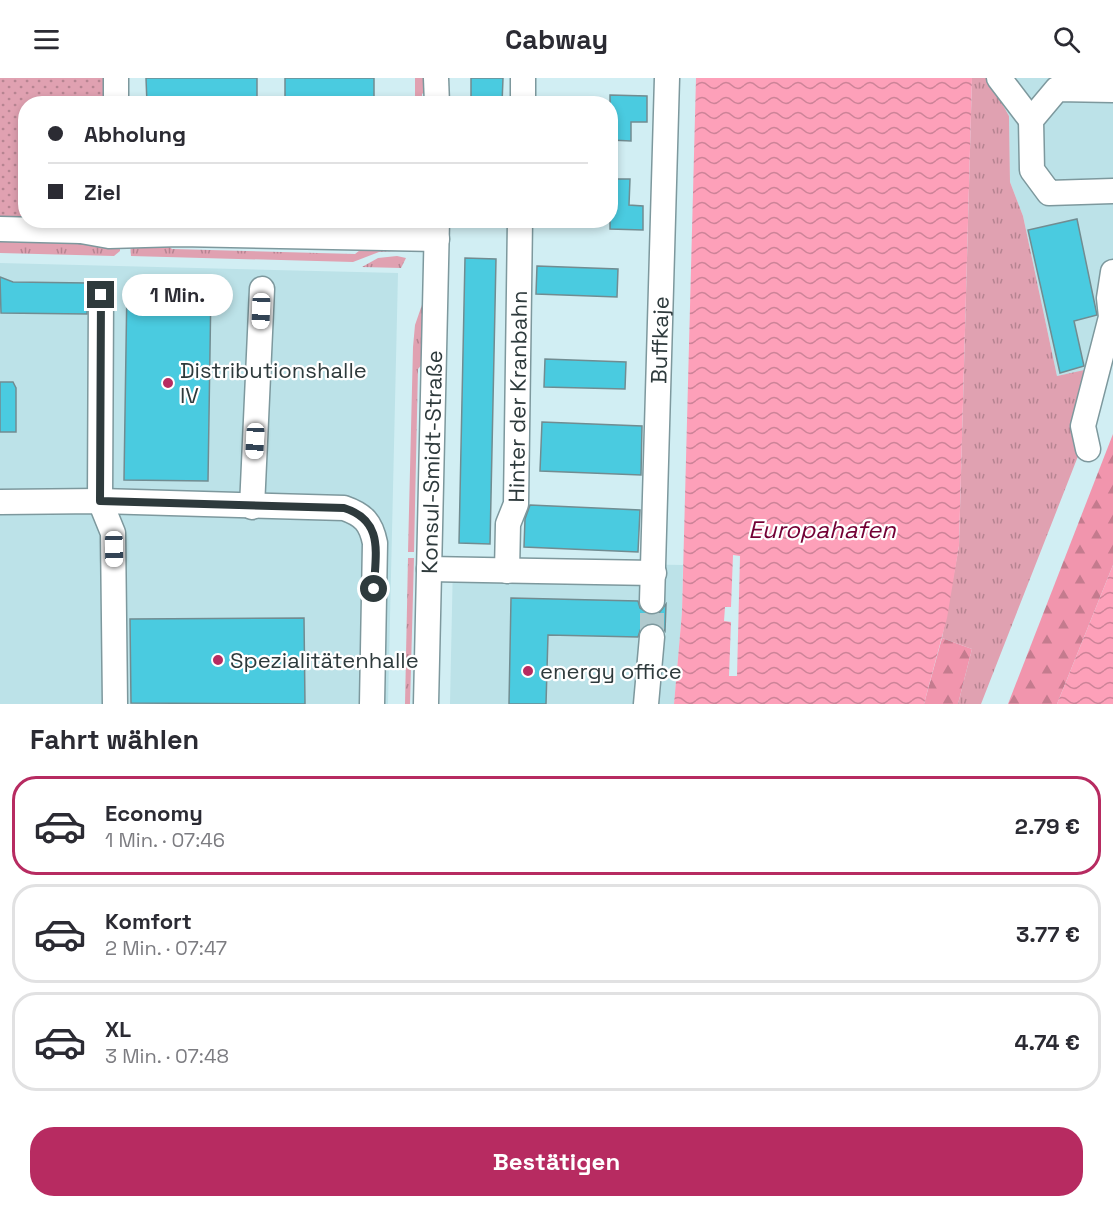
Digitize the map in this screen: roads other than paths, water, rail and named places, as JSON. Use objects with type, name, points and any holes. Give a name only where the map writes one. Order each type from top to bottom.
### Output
[{"type":"street","points":[[116,78],[116,96]]},
{"type":"street","points":[[436,78],[437,96]]},
{"type":"street","points":[[523,78],[523,96]]},
{"type":"street","name":"Buffkaje","points":[[652,601],[667,78]]},
{"type":"street","points":[[999,78],[1030,120],[1032,170],[1049,193],[1113,191]]},
{"type":"street","points":[[1030,120],[1058,89],[1113,90]]},
{"type":"street","points":[[81,231],[93,228]]},
{"type":"street","points":[[164,228],[180,234]]},
{"type":"street","name":"Hinter der Kranbahn","points":[[507,571],[508,524],[516,504],[520,228]]},
{"type":"street","points":[[0,229],[81,231],[109,236],[437,230]]},
{"type":"street","name":"Konsul-Smidt-Straße","points":[[426,704],[437,230]]},
{"type":"street","points":[[1088,449],[1083,426],[1112,317],[1109,298],[1113,272]]},
{"type":"street","points":[[252,507],[262,290]]},
{"type":"street","points":[[101,295],[100,501],[113,533],[116,704]]},
{"type":"street","points":[[0,502],[100,501],[344,508],[358,513],[372,528],[375,543],[372,704]]},
{"type":"street","points":[[429,569],[654,573]]},
{"type":"street","points":[[646,704],[652,637]]},
{"type":"water","name":"Europahafen","points":[[696,78],[972,78],[959,546],[947,618],[924,704],[674,704],[682,612]]},
{"type":"water","points":[[1113,565],[1113,704],[1057,704]]},
{"type":"tunnel","points":[[652,601],[652,637]]},
{"type":"place","name":"Distributionshalle IV","points":[[168,383]]},
{"type":"place","name":"Spezialitätenhalle","points":[[218,660]]},
{"type":"place","name":"energy office","points":[[528,671]]}]
